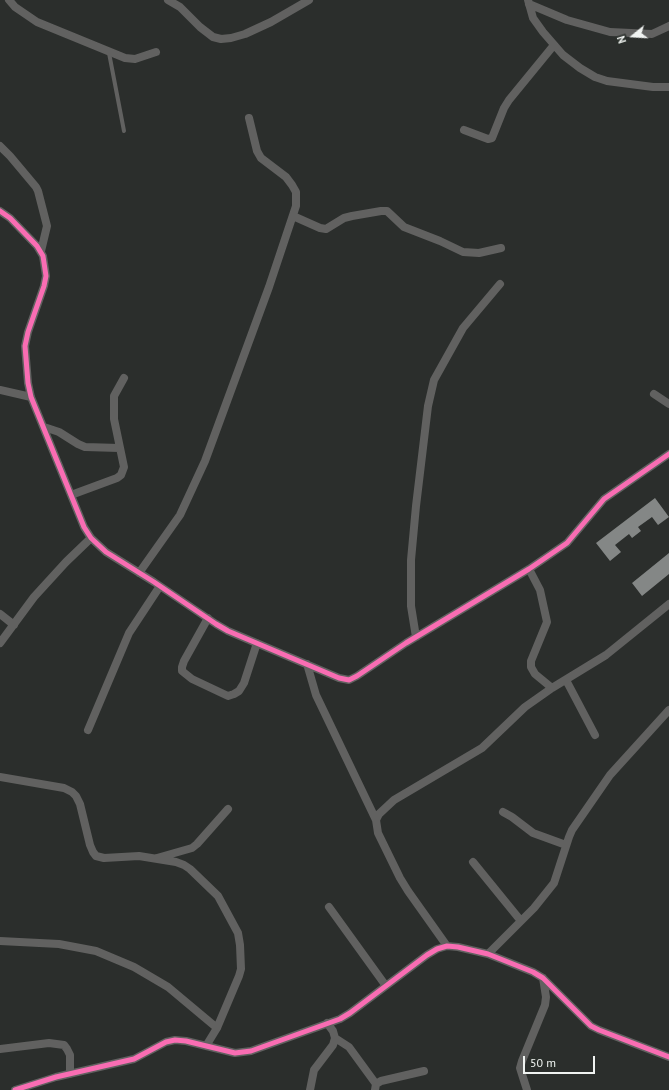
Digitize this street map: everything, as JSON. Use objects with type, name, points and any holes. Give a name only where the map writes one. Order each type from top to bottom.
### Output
[{"type":"street","points":[[9,0],[15,7],[37,22],[125,58],[135,59],[156,52]]},
{"type":"street","points":[[168,0],[180,7],[200,27],[213,37],[221,39],[245,34],[271,22],[309,0]]},
{"type":"street","points":[[529,2],[567,20],[610,32],[652,34],[669,26]]},
{"type":"street","points":[[529,2],[533,18],[543,32],[563,55],[580,68],[595,77],[607,81],[653,87],[669,87]]},
{"type":"street","points":[[464,130],[488,139],[492,138],[504,108],[509,100],[554,45]]},
{"type":"street","points":[[139,573],[180,515],[206,461],[266,295],[296,206],[296,192],[286,177],[261,158],[257,151],[249,118]]},
{"type":"street","points":[[0,146],[38,191],[47,226],[41,251]]},
{"type":"street","points":[[0,211],[10,218],[41,251],[43,256],[46,276],[25,346],[28,383],[31,397],[84,527],[91,538],[106,552],[228,631],[339,678],[349,680],[357,676],[416,637],[529,569],[567,543],[604,499],[669,454]]},
{"type":"street","points":[[293,216],[320,228],[326,229],[344,218],[387,211],[404,227],[463,252],[479,253],[500,248]]},
{"type":"street","points":[[416,637],[411,606],[411,560],[428,406],[439,369],[464,328],[500,284]]},
{"type":"street","points":[[71,495],[117,478],[121,475],[124,467],[114,419],[114,396],[124,378]]},
{"type":"street","points":[[0,390],[31,397]]},
{"type":"street","points":[[654,394],[669,404]]},
{"type":"street","points":[[44,427],[59,432],[85,447],[120,448]]},
{"type":"street","points":[[0,643],[34,597],[66,562],[91,538]]},
{"type":"street","points":[[529,569],[538,583],[547,622],[531,661],[531,667],[535,674],[552,688]]},
{"type":"street","points":[[88,730],[129,633],[160,586]]},
{"type":"street","points":[[376,820],[379,814],[394,800],[482,748],[525,707],[552,688],[606,655],[669,604]]},
{"type":"street","points":[[0,614],[14,625]]},
{"type":"street","points":[[208,618],[182,667],[182,671],[192,679],[228,696],[234,694],[239,691],[244,682],[257,643]]},
{"type":"street","points":[[307,664],[316,696],[376,820],[378,833],[400,878],[447,946]]},
{"type":"street","points":[[566,680],[595,735]]},
{"type":"street","points":[[488,954],[534,908],[554,883],[572,830],[610,776],[669,710]]},
{"type":"street","points":[[0,777],[64,788],[72,792],[80,804],[90,846],[92,852],[96,856],[104,858],[139,856],[176,862],[184,865],[218,896],[238,933],[241,969],[218,1028],[206,1046]]},
{"type":"street","points":[[154,859],[187,850],[197,844],[228,809]]},
{"type":"street","points":[[503,812],[512,816],[533,833],[566,845]]},
{"type":"street","points":[[184,865],[187,850]]},
{"type":"street","points":[[473,862],[521,921]]},
{"type":"street","points":[[329,907],[386,986]]},
{"type":"street","points":[[0,941],[59,944],[96,951],[134,967],[168,988],[218,1028]]},
{"type":"street","points":[[16,1090],[70,1074],[134,1059],[166,1042],[175,1040],[186,1041],[229,1052],[242,1053],[340,1019],[426,956],[437,949],[447,946],[488,954],[534,972],[543,978],[591,1026],[668,1054]]},
{"type":"street","points":[[527,1090],[520,1068],[545,1005],[546,996],[543,978]]},
{"type":"street","points":[[310,1090],[314,1070],[333,1045],[335,1038],[328,1023]]},
{"type":"street","points":[[335,1038],[349,1047],[376,1087],[381,1082],[424,1071]]},
{"type":"street","points":[[0,1049],[49,1043],[64,1045],[70,1055],[70,1074]]},
{"type":"lane","points":[[109,52],[124,131]]},
{"type":"building","points":[[655,498],[669,517],[658,525],[652,517],[638,527],[641,531],[632,538],[629,534],[615,545],[621,552],[610,561],[596,543]]},
{"type":"building","points":[[669,553],[669,574],[642,596],[632,583]]},
{"type":"cycle path","points":[[0,211],[10,218],[37,246],[43,256],[46,276],[25,346],[28,383],[31,397],[84,527],[91,538],[106,552],[228,631],[339,678],[349,680],[357,676],[406,643],[529,569],[567,543],[604,499],[669,454]]},
{"type":"cycle path","points":[[15,1090],[56,1077],[134,1059],[166,1042],[175,1040],[186,1041],[235,1053],[251,1051],[340,1019],[427,955],[437,949],[447,946],[488,954],[533,972],[543,978],[591,1026],[669,1057]]}]
